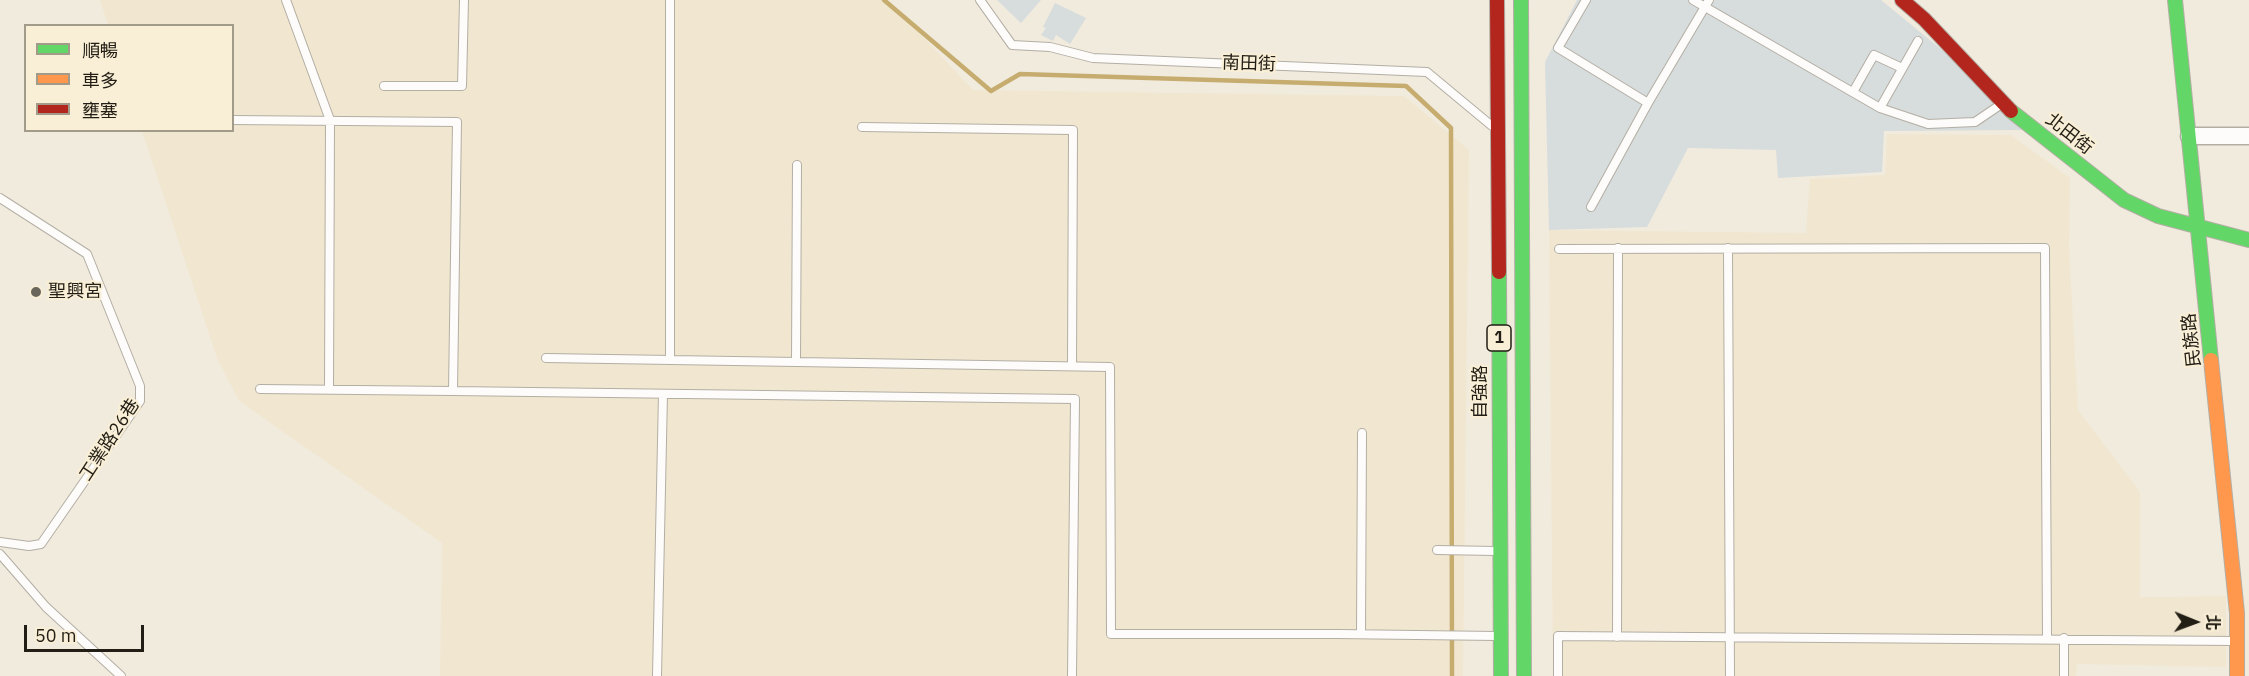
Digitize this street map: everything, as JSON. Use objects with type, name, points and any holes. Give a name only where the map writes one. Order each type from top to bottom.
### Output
[{"type":"main road","name":"自強路","points":[[1497,0],[1501,676]]},
{"type":"main road","name":"1","points":[[1521,0],[1524,676]]},
{"type":"main road","name":"北田街","points":[[1902,0],[2012,112],[2124,200],[2158,216],[2249,240]]},
{"type":"main road","name":"民族路","points":[[2175,0],[2236,602],[2237,676]]},
{"type":"street","points":[[2189,136],[2249,136]]},
{"type":"lane","points":[[286,0],[330,120],[329,388]]},
{"type":"lane","points":[[384,86],[462,86],[464,0]]},
{"type":"lane","points":[[670,0],[670,360]]},
{"type":"lane","name":"南田街","points":[[980,0],[1012,45],[1050,47],[1093,58],[1427,72],[1498,130]]},
{"type":"lane","points":[[1586,0],[1558,48],[1648,104]]},
{"type":"lane","points":[[1693,0],[1707,4],[1880,108],[1928,124],[1975,123],[2003,103]]},
{"type":"lane","points":[[1592,207],[1648,104],[1707,4]]},
{"type":"lane","points":[[1880,108],[1918,41]]},
{"type":"lane","points":[[1853,92],[1875,56],[1902,68]]},
{"type":"lane","points":[[234,120],[457,122],[453,391]]},
{"type":"lane","points":[[861,127],[1073,130],[1072,366]]},
{"type":"lane","points":[[1498,130],[1521,130]]},
{"type":"lane","points":[[796,361],[797,165]]},
{"type":"lane","name":"工業路26巷","points":[[0,198],[87,254],[140,386],[140,401],[41,544],[29,546],[0,542]]},
{"type":"lane","points":[[1617,637],[1618,248]]},
{"type":"lane","points":[[1728,248],[1730,676]]},
{"type":"lane","points":[[1559,249],[2045,248],[2048,638]]},
{"type":"lane","points":[[546,358],[1110,367],[1111,634],[1437,636],[1524,634]]},
{"type":"lane","points":[[260,389],[329,388],[1075,399],[1072,676]]},
{"type":"lane","points":[[657,676],[663,394]]},
{"type":"lane","points":[[1360,634],[1362,433]]},
{"type":"lane","points":[[1437,550],[1500,552],[1523,550]]},
{"type":"lane","points":[[0,554],[46,607],[121,676]]},
{"type":"lane","points":[[1558,676],[1558,636],[2236,641]]},
{"type":"lane","points":[[2064,638],[2064,676]]},
{"type":"shaded area","points":[[100,0],[888,0],[973,90],[1404,96],[1469,150],[1463,676],[440,676],[442,543],[239,401],[217,358],[142,132],[234,132],[234,24],[108,24]]},
{"type":"shaded area","points":[[1887,134],[2011,135],[2070,178],[2069,247],[2078,410],[2140,492],[2140,597],[2226,596],[2226,667],[2077,664],[2076,676],[1553,676],[1549,230],[1806,233],[1810,179],[1885,175]]},
{"type":"building","points":[[997,0],[1041,0],[1021,23]]},
{"type":"building","points":[[1577,0],[1881,0],[1947,54],[2022,130],[1884,131],[1882,172],[1778,178],[1776,150],[1688,148],[1647,227],[1549,230],[1545,62]]},
{"type":"building","points":[[1055,3],[1086,18],[1070,44],[1056,35],[1053,41],[1041,35]]},
{"type":"waterway","points":[[884,0],[991,91],[1020,74],[1406,86],[1451,128],[1452,676]]},
{"type":"traffic: fast","points":[[1521,0],[1524,676]]},
{"type":"traffic: fast","points":[[2175,0],[2211,360]]},
{"type":"traffic: fast","points":[[2011,111],[2124,200],[2158,216],[2249,240]]},
{"type":"traffic: fast","points":[[1499,272],[1501,676]]},
{"type":"traffic: slow","points":[[2211,360],[2237,613],[2237,676]]},
{"type":"traffic: jam","points":[[1497,0],[1499,272]]},
{"type":"traffic: jam","points":[[1902,0],[1924,19],[2011,111]]},
{"type":"place","name":"聖興宮","points":[[36,292]]}]
